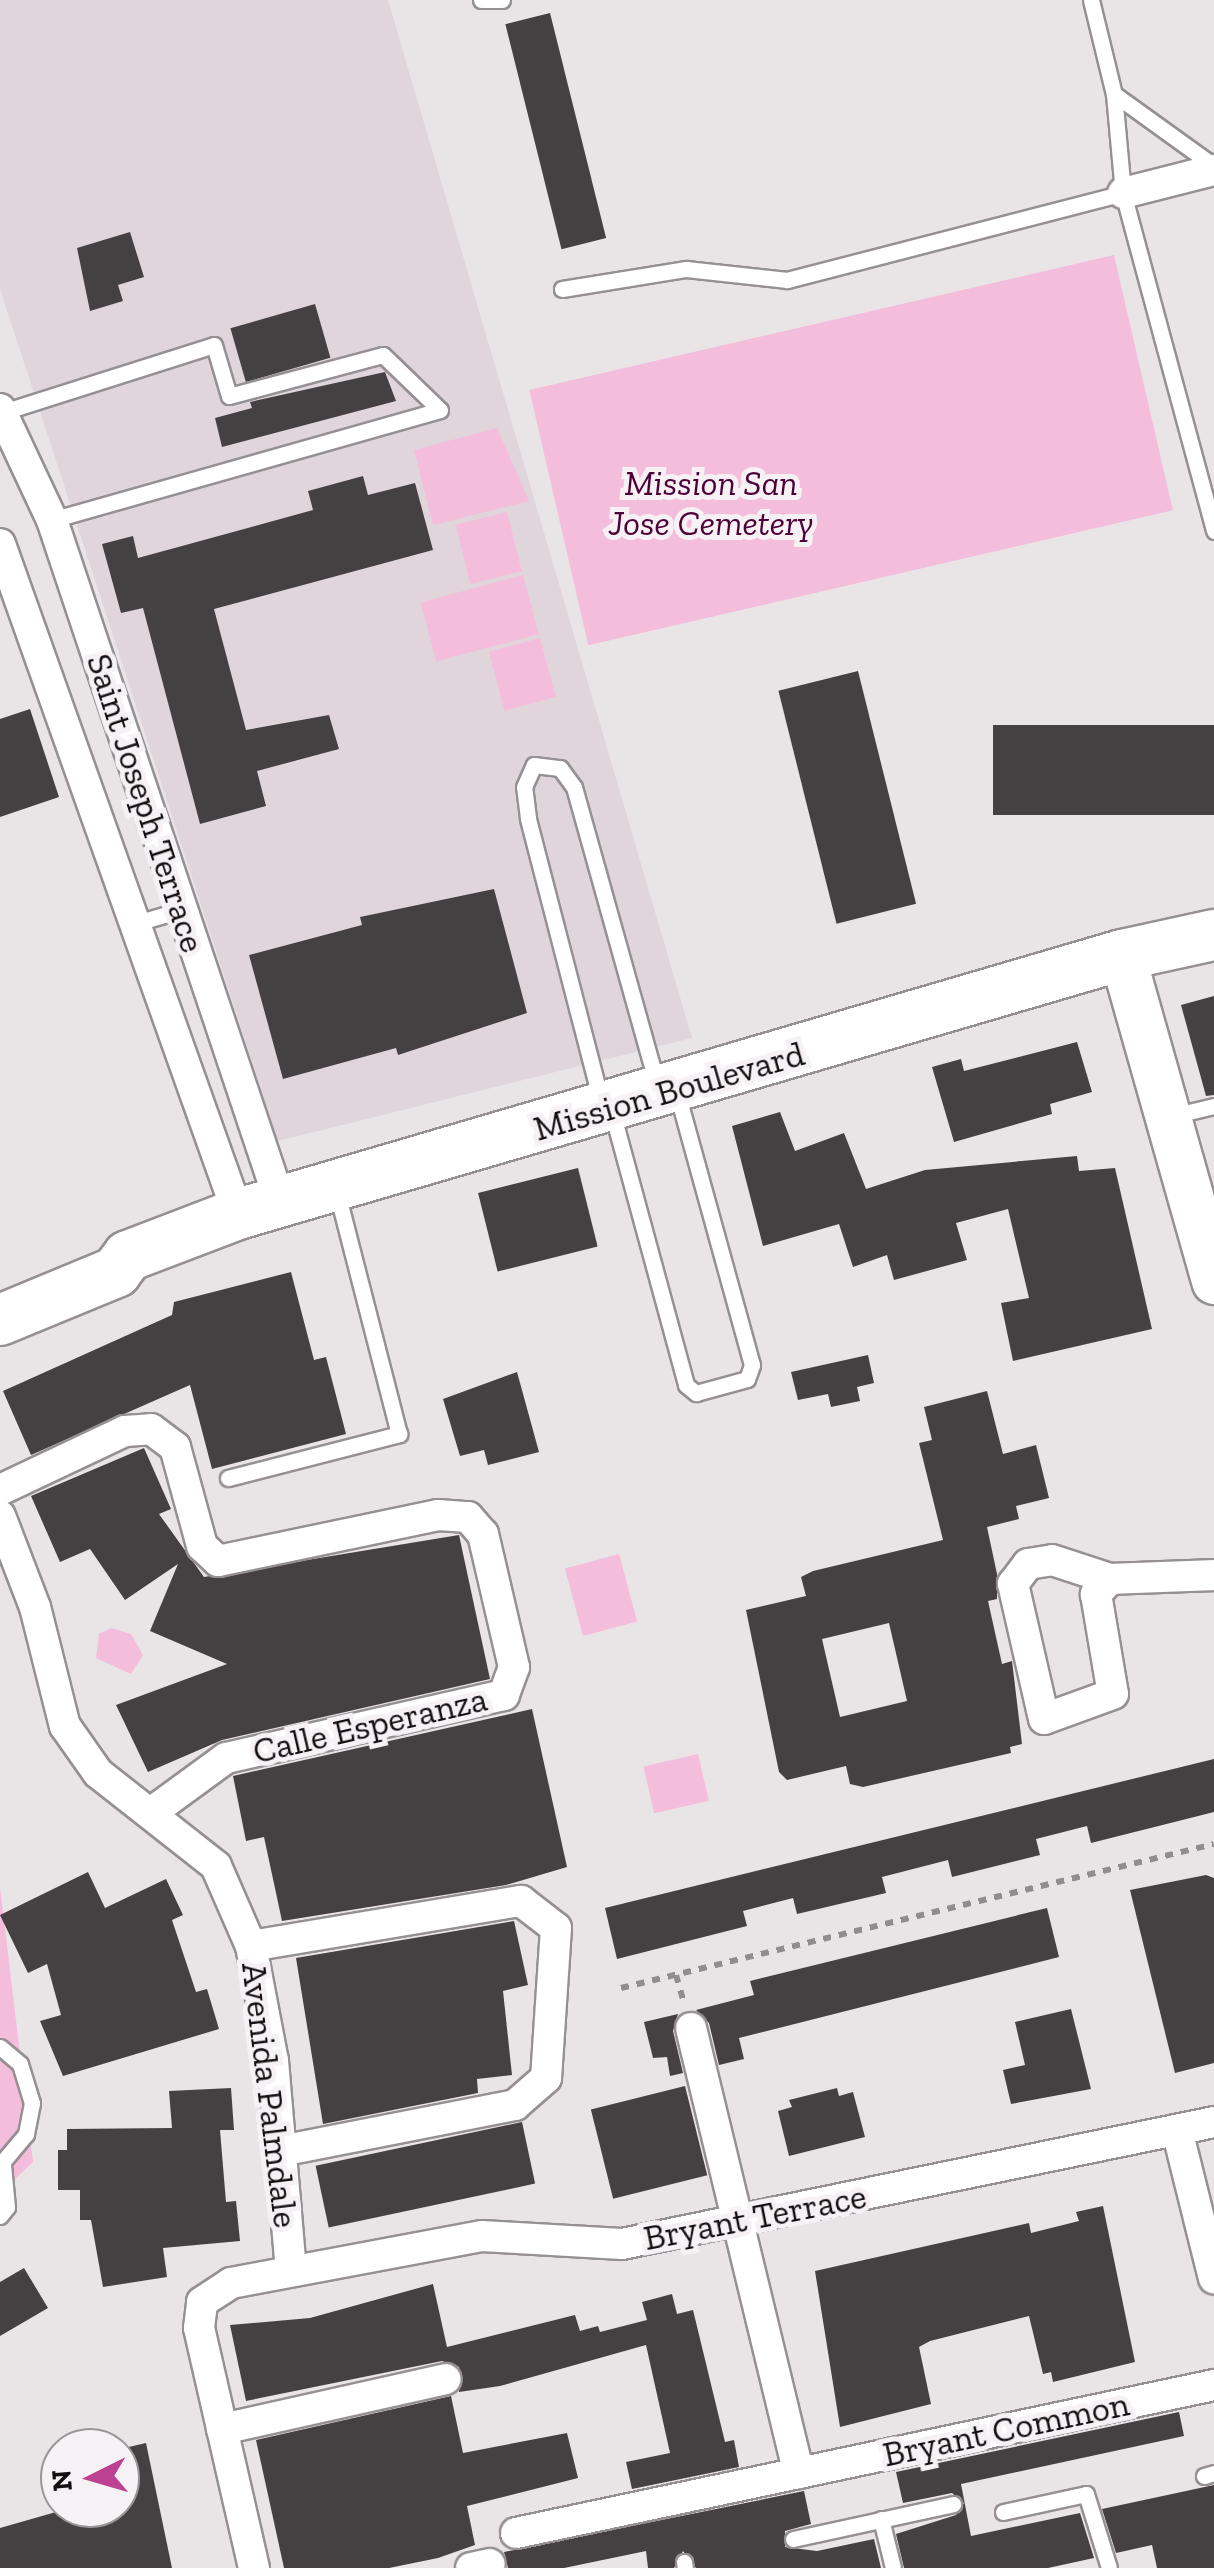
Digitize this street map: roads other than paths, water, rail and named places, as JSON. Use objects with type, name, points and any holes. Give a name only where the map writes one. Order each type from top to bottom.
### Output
[{"type":"main road","name":"Mission Boulevard","points":[[0,1296],[97,1256],[128,1256],[259,1208],[668,1092],[1122,955],[1214,936]]},
{"type":"main road","name":"Mission Boulevard","points":[[0,1320],[116,1272],[128,1256]]},
{"type":"street","points":[[1123,193],[1214,168]]},
{"type":"street","name":"Saint Joseph Terrace","points":[[1,410],[52,520],[181,910],[259,1208]]},
{"type":"street","name":"Saint Joseph Terrace","points":[[0,544],[133,924],[259,1208]]},
{"type":"street","points":[[1122,955],[1213,1274]]},
{"type":"street","name":"Calle Esperanza","points":[[0,1490],[125,1431],[151,1429],[174,1447],[202,1546],[218,1561],[438,1515],[468,1516],[483,1534],[514,1667],[504,1695],[226,1758],[152,1812]]},
{"type":"street","name":"Avenida Palmdale","points":[[1,1526],[35,1607],[65,1726],[98,1773],[216,1866],[251,1946],[281,2151],[291,2270],[231,2283],[202,2302],[198,2328],[254,2568]]},
{"type":"street","points":[[1110,1579],[1096,1594],[1113,1694],[1044,1719],[1013,1584],[1028,1564],[1052,1560],[1110,1579],[1214,1575]]},
{"type":"street","points":[[251,1946],[521,1901],[556,1928],[546,2078],[515,2106],[281,2151]]},
{"type":"street","points":[[690,2028],[742,2221],[798,2473]]},
{"type":"street","name":"Bryant Terrace","points":[[291,2270],[482,2236],[622,2244],[1214,2122]]},
{"type":"street","points":[[1177,2130],[1214,2278]]},
{"type":"street","points":[[222,2429],[444,2379]]},
{"type":"street","name":"Bryant Common","points":[[516,2533],[1214,2385]]},
{"type":"lane","points":[[481,0],[502,0]]},
{"type":"lane","points":[[1091,0],[1114,94],[1123,193],[1214,531]]},
{"type":"lane","points":[[1114,94],[1214,168]]},
{"type":"lane","points":[[562,289],[686,269],[787,280],[1123,193]]},
{"type":"lane","points":[[1,410],[214,345],[229,396],[383,354],[440,410],[52,520]]},
{"type":"lane","points":[[534,765],[560,768],[574,786],[752,1365],[748,1379],[696,1393],[686,1385],[607,1109],[528,818],[524,787],[534,765]]},
{"type":"lane","points":[[133,924],[181,910]]},
{"type":"lane","points":[[1168,1118],[1214,1106]]},
{"type":"lane","points":[[228,1478],[399,1434],[335,1186]]},
{"type":"lane","points":[[0,2047],[20,2064],[32,2103],[26,2134],[1,2165],[7,2208],[0,2216]]},
{"type":"lane","points":[[1003,2512],[1086,2494],[1108,2568]]},
{"type":"lane","points":[[793,2539],[953,2504]]},
{"type":"lane","points":[[881,2519],[893,2568]]},
{"type":"park label","name":"Mission San Jose Cemetery","points":[[711,503]]}]
